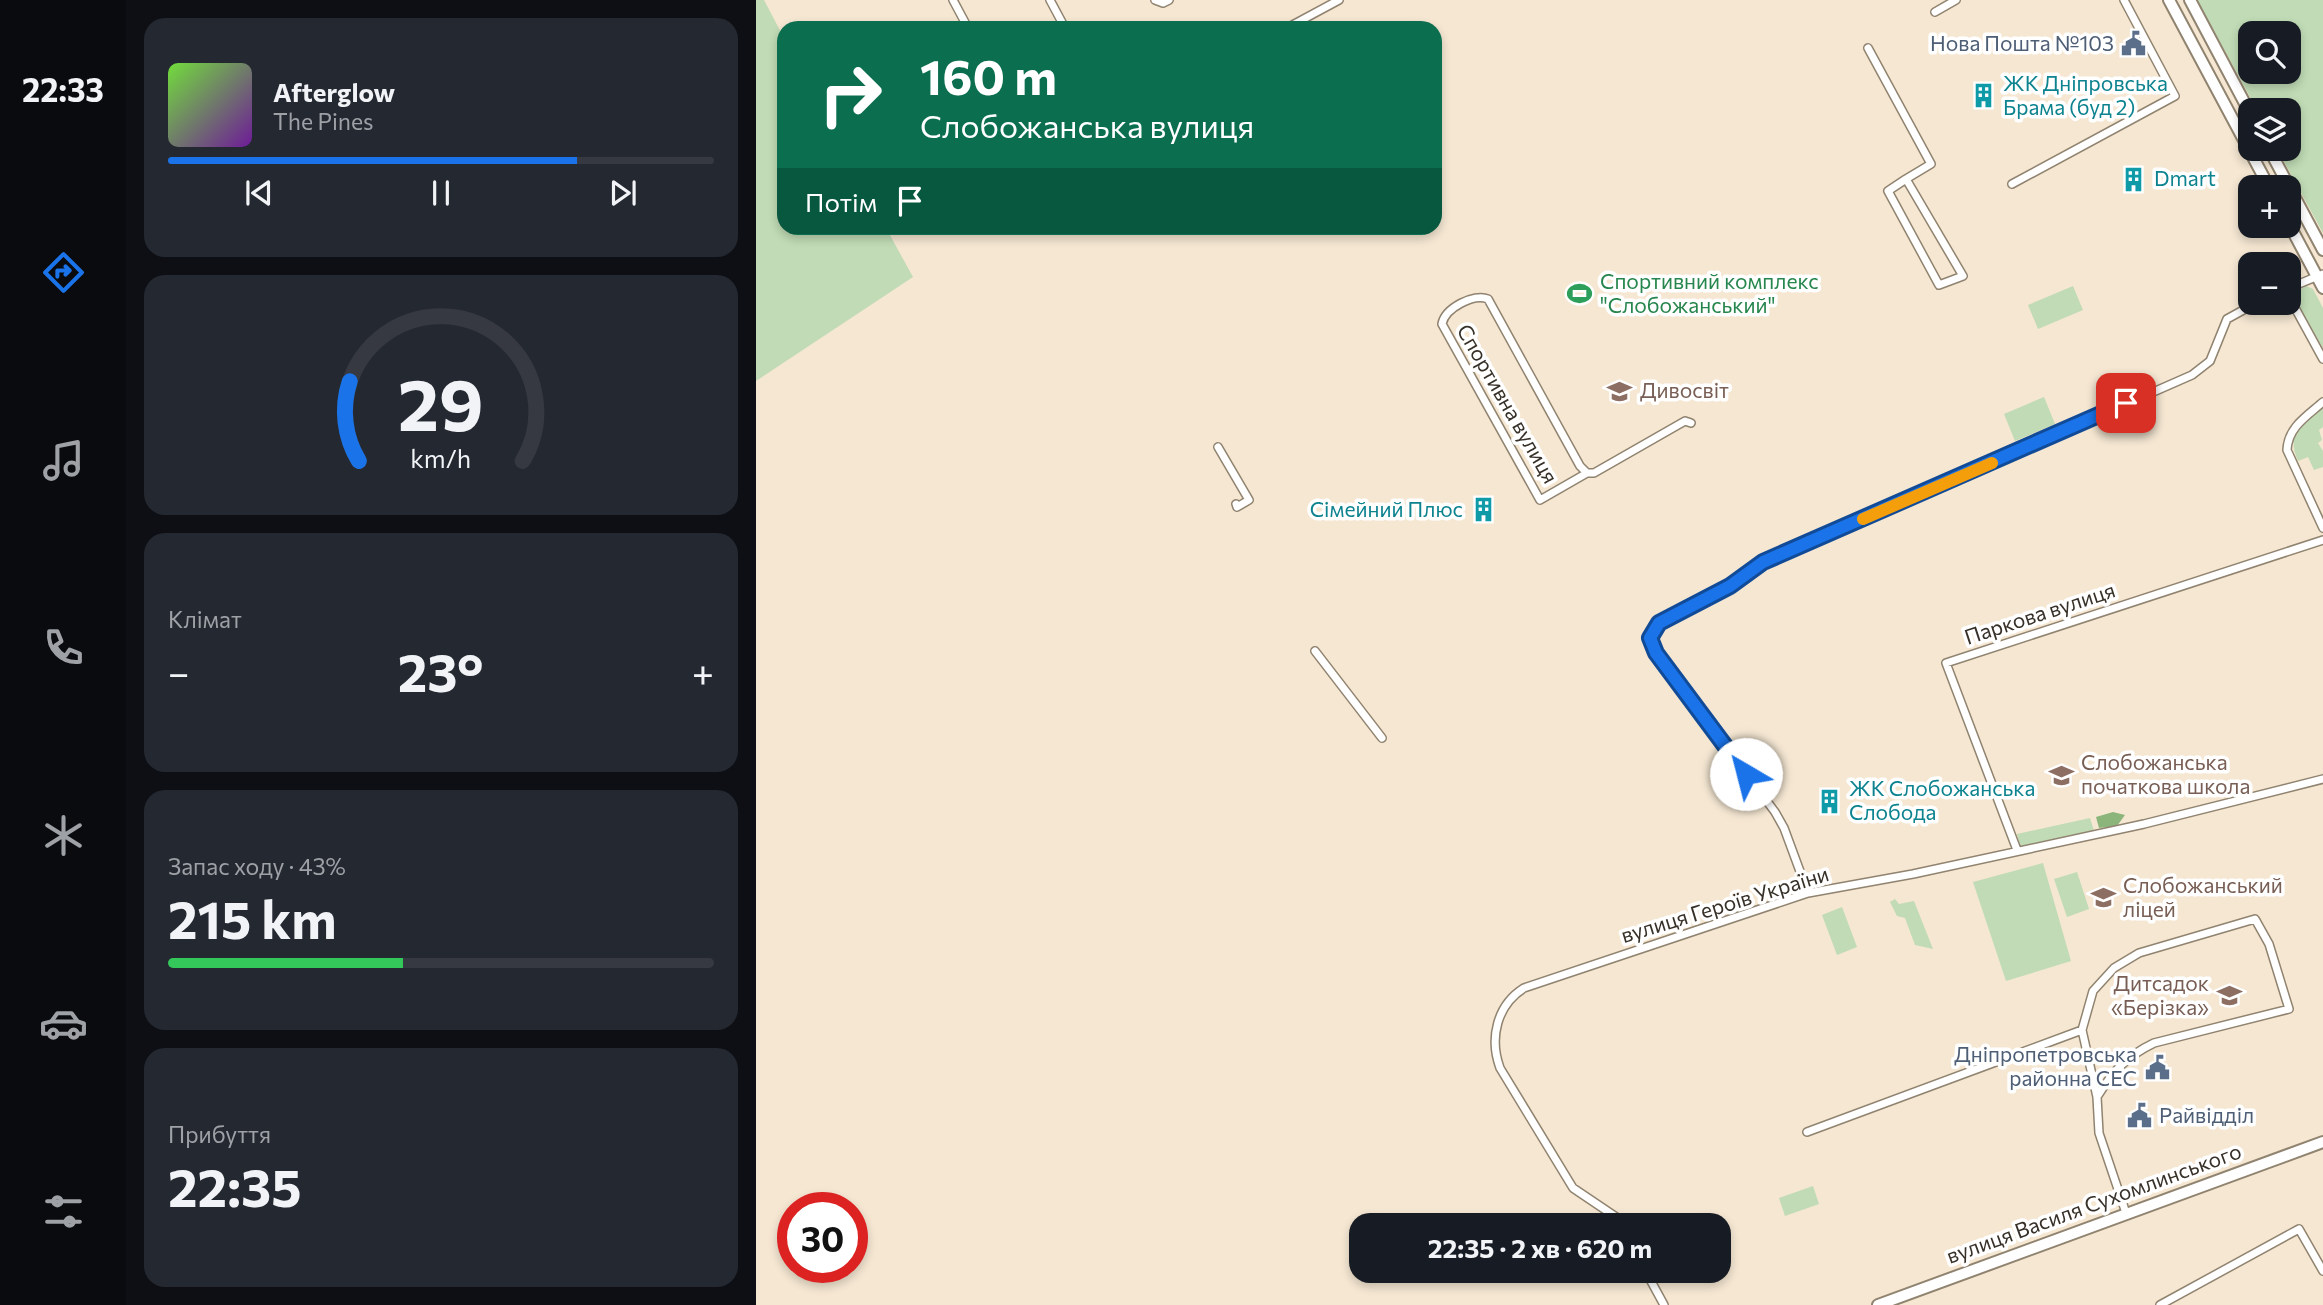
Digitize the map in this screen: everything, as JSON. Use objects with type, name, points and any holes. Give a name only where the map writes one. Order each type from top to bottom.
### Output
[{"type":"main road","points":[[2169,0],[2263,175]]},
{"type":"main road","points":[[2190,0],[2242,98]]},
{"type":"main road","points":[[2275,161],[2323,250]]},
{"type":"main road","points":[[2297,238],[2320,276],[2323,288]]},
{"type":"main road","name":"вулиця Василя Сухомлинського","points":[[1878,1305],[1908,1300],[2126,1213],[2323,1142]]},
{"type":"street","points":[[953,0],[964,21]]},
{"type":"street","points":[[1050,0],[1061,21]]},
{"type":"street","points":[[1155,0],[1163,3],[1169,0]]},
{"type":"street","points":[[1300,21],[1339,0]]},
{"type":"street","points":[[1935,12],[1956,0]]},
{"type":"street","points":[[2012,184],[2175,96],[2124,0]]},
{"type":"street","points":[[1868,48],[1931,163],[1906,178],[1888,191],[1939,285],[1963,276],[1906,178]]},
{"type":"street","points":[[2301,283],[2320,276]]},
{"type":"street","name":"Спортивна вулиця","points":[[1587,474],[1580,467],[1488,299],[1469,300],[1452,309],[1442,324],[1540,500],[1587,474],[1594,473],[1685,421],[1691,422]]},
{"type":"street","points":[[1808,893],[1784,828],[1775,812],[1656,653],[1650,638],[1659,623],[1730,586],[1763,562],[2192,374],[2210,361],[2227,318],[2238,312]]},
{"type":"street","points":[[2299,315],[2323,359]]},
{"type":"street","points":[[2323,402],[2294,426],[2288,437],[2287,450],[2323,528]]},
{"type":"street","points":[[1218,447],[1249,500],[1237,507],[1236,504]]},
{"type":"street","name":"Паркова вулиця","points":[[2323,540],[2141,599],[1946,663],[2134,600],[2323,540]]},
{"type":"street","points":[[1315,651],[1382,738]]},
{"type":"street","points":[[1946,663],[2017,850]]},
{"type":"street","name":"вулиця Героїв України","points":[[1610,1213],[1573,1188],[1500,1068],[1495,1048],[1500,1015],[1512,996],[1524,988],[1808,893],[1913,874],[2231,804],[2323,779]]},
{"type":"street","points":[[2097,1097],[2107,1080],[2133,1053],[2164,1039],[2289,1009],[2261,925],[2255,919],[2139,953],[2114,968],[2093,991],[2082,1030],[2097,1097],[2099,1133],[2126,1213]]},
{"type":"street","points":[[1807,1132],[2082,1030]]},
{"type":"street","points":[[2093,1078],[2107,1080]]},
{"type":"street","points":[[2160,1305],[2299,1228],[2323,1271]]},
{"type":"street","points":[[1652,1283],[1664,1305]]},
{"type":"green space","points":[[756,0],[764,0],[777,25],[777,235],[890,235],[913,277],[756,381]]},
{"type":"green space","points":[[2197,0],[2323,0],[2323,233],[2301,193],[2301,175],[2291,175],[2284,161],[2301,161],[2301,98],[2250,98],[2243,84],[2301,84],[2301,21],[2238,21],[2238,75]]},
{"type":"green space","points":[[2073,286],[2083,310],[2038,329],[2028,305]]},
{"type":"green space","points":[[2306,286],[2313,289],[2323,308],[2323,348],[2301,311],[2301,289]]},
{"type":"green space","points":[[2044,397],[2055,424],[2015,441],[2004,414]]},
{"type":"green space","points":[[2323,404],[2323,427],[2319,430],[2322,440],[2318,443],[2323,451],[2323,467],[2314,470],[2308,457],[2298,461],[2294,442],[2298,429]]},
{"type":"green space","points":[[2113,812],[2125,815],[2117,826],[2099,828],[2096,817]]},
{"type":"green space","points":[[2090,818],[2094,831],[2020,846],[2017,834]]},
{"type":"green space","points":[[2043,863],[2071,961],[2006,981],[1973,882]]},
{"type":"green space","points":[[2077,872],[2089,909],[2067,917],[2054,879]]},
{"type":"green space","points":[[1895,899],[1899,904],[1914,901],[1933,949],[1915,945],[1905,918],[1897,916],[1890,902]]},
{"type":"green space","points":[[1842,907],[1857,947],[1837,955],[1822,915]]},
{"type":"green space","points":[[1813,1186],[1819,1204],[1785,1216],[1779,1198]]},
{"type":"slow traffic","points":[[1863,519],[1992,463]]},
{"type":"place","name":"Нова Пошта №103","points":[[2134,44]]},
{"type":"place","name":"ЖК Дніпровська Брама (буд 2)","points":[[1983,96]]},
{"type":"place","name":"Dmart","points":[[2134,179]]},
{"type":"place","name":"Спортивний комплекс \"Слобожанський\"","points":[[1580,294]]},
{"type":"place","name":"Дивосвіт","points":[[1620,391]]},
{"type":"place","name":"Сімейний Плюс","points":[[1483,510]]},
{"type":"place","name":"Cлобожанська початкова школа","points":[[2061,775]]},
{"type":"place","name":"ЖК Слобожанська Слобода","points":[[1829,801]]},
{"type":"place","name":"Слобожанський ліцей","points":[[2103,898]]},
{"type":"place","name":"Дитсадок «Берізка»","points":[[2229,996]]},
{"type":"place","name":"Дніпропетровська районна СЕС","points":[[2157,1067]]},
{"type":"place","name":"Райвідділ","points":[[2139,1116]]},
{"type":"route","points":[[1746,774],[1656,653],[1650,638],[1659,623],[1730,586],[1763,562],[2126,403]]}]
